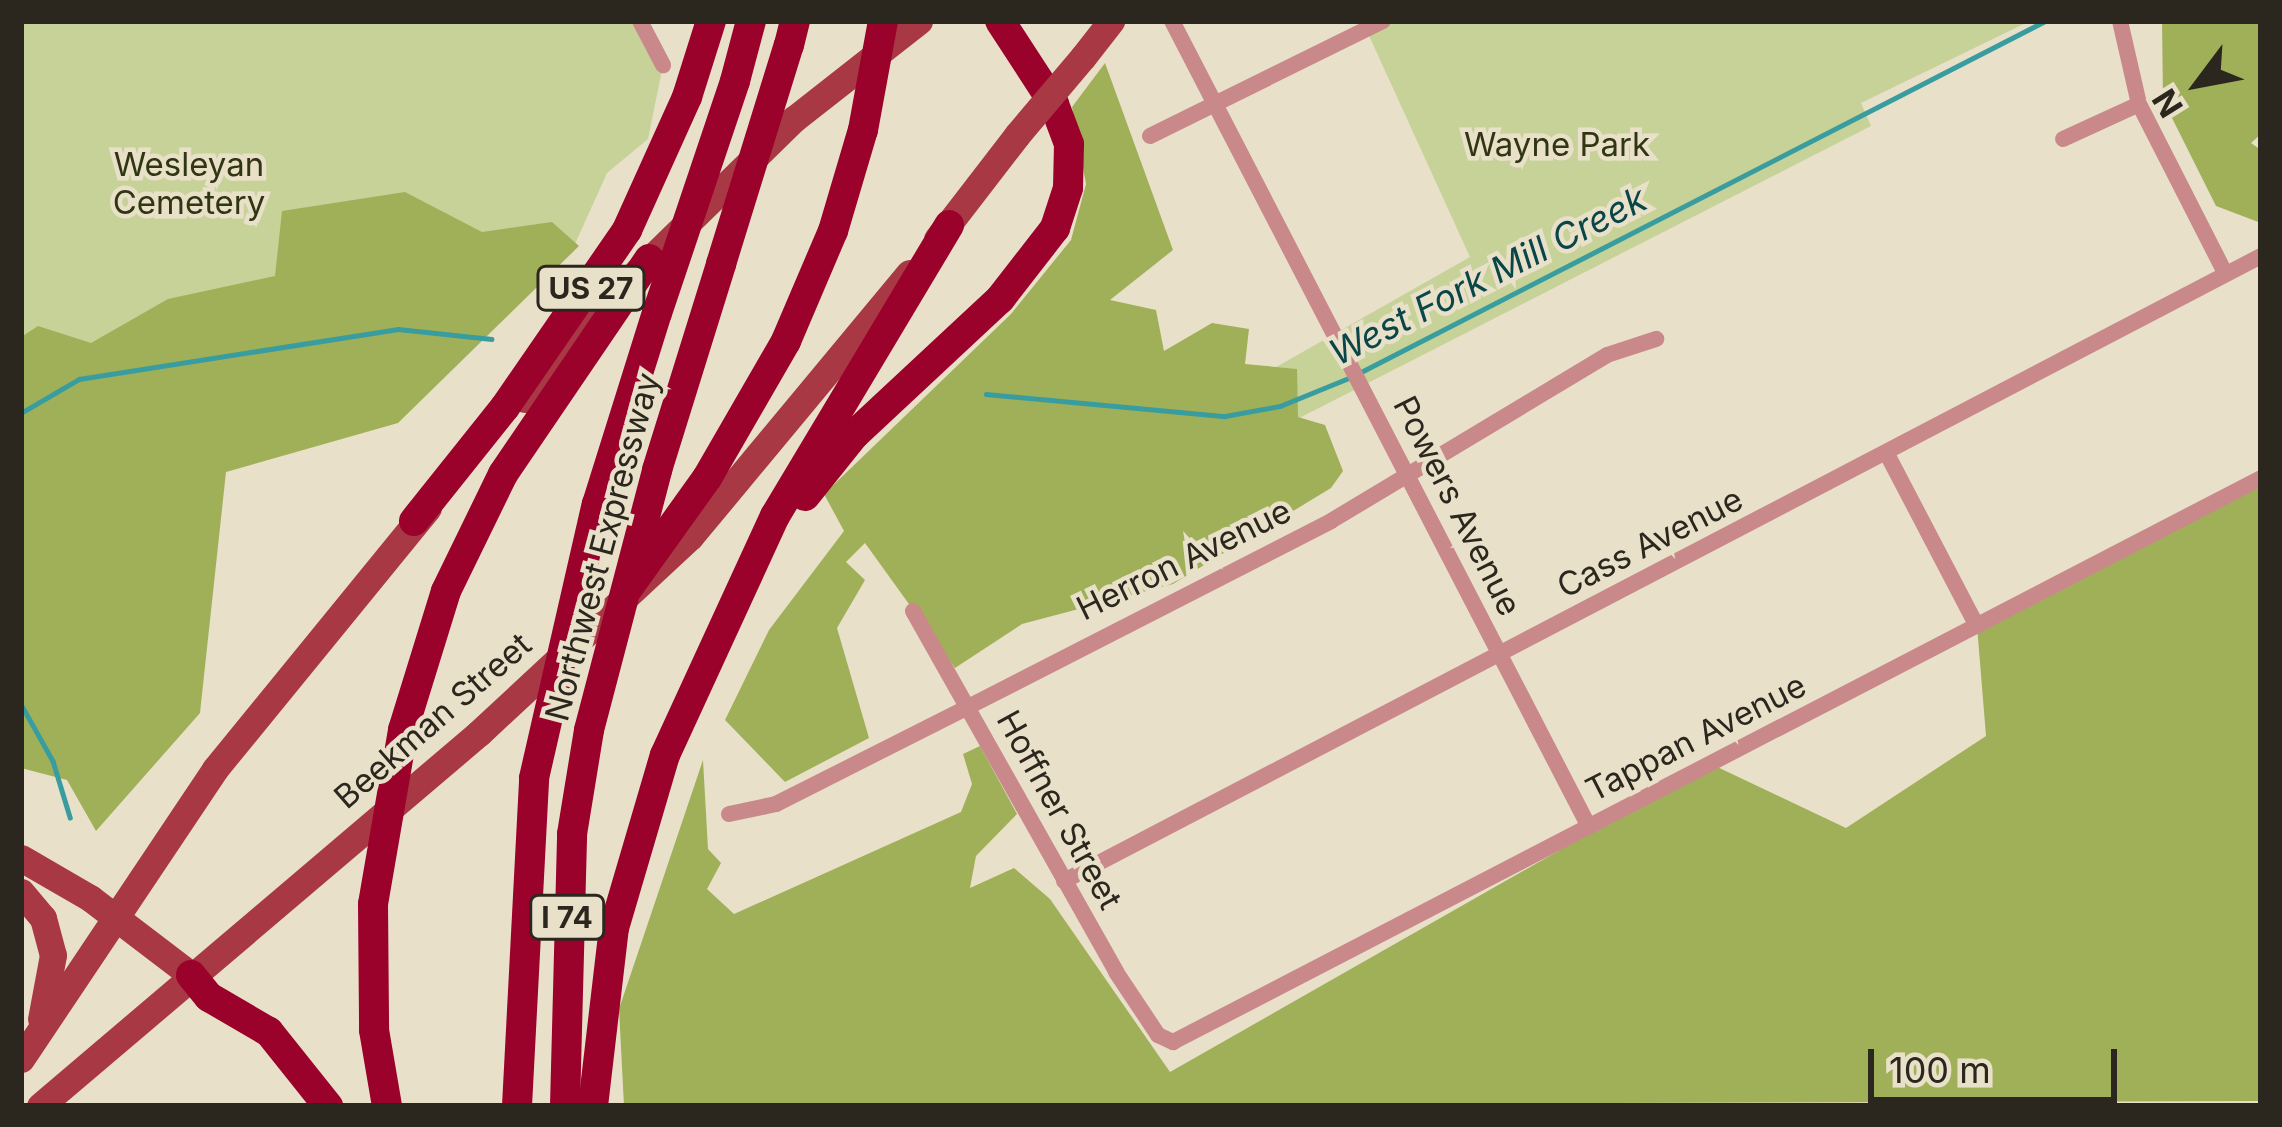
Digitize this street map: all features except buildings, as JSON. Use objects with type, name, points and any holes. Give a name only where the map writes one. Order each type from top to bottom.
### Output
[{"type":"highway","name":"US 27","points":[[414,521],[518,390],[627,230],[687,97],[711,21]]},
{"type":"highway","name":"Northwest Expressway","points":[[517,1106],[534,778],[597,504],[751,21]]},
{"type":"highway","points":[[613,610],[707,478],[786,341],[832,231],[863,130],[883,21]]},
{"type":"highway","points":[[755,564],[854,435],[1000,299],[1055,228],[1068,188],[1069,145],[1054,104],[1000,21]]},
{"type":"highway","name":"Northwest Expressway","points":[[565,1106],[572,834],[589,730],[657,470],[792,33]]},
{"type":"highway","points":[[592,1106],[614,928],[640,828],[692,691],[818,440],[949,225]]},
{"type":"highway","points":[[387,1106],[374,1030],[373,904],[403,730],[446,590],[503,474],[649,260]]},
{"type":"highway","points":[[191,975],[209,998],[269,1032],[328,1106]]},
{"type":"main road","points":[[414,521],[649,260],[794,119],[920,21]]},
{"type":"main road","name":"Beekman Street","points":[[40,1106],[613,610],[776,438],[1111,21]]},
{"type":"main road","name":"US 27","points":[[26,1052],[120,918],[151,857],[214,770],[414,521]]},
{"type":"main road","points":[[21,858],[120,918],[191,975]]},
{"type":"main road","points":[[21,892],[43,918],[53,955],[26,1052]]},
{"type":"street","points":[[640,21],[663,65]]},
{"type":"street","name":"Powers Avenue","points":[[1172,21],[1589,827]]},
{"type":"street","points":[[1150,136],[1383,21]]},
{"type":"street","points":[[2120,21],[2139,104],[2225,273]]},
{"type":"street","points":[[2063,139],[2139,104]]},
{"type":"street","name":"Cass Avenue","points":[[1064,880],[2261,256]]},
{"type":"street","name":"Herron Avenue","points":[[729,814],[776,804],[968,707],[1407,473],[1607,355],[1656,339]]},
{"type":"street","points":[[1887,454],[1977,626]]},
{"type":"street","name":"Tappan Avenue","points":[[1158,1035],[1173,1042],[2261,478]]},
{"type":"street","name":"Hoffner Street","points":[[913,611],[1064,880],[1158,1035]]},
{"type":"green space","name":"Wesleyan Cemetery","points":[[21,21],[640,21],[663,65],[648,139],[607,173],[570,255],[21,383]]},
{"type":"green space","name":"Wayne Park","points":[[1383,21],[2030,21],[1861,103],[1871,126],[1264,436],[1239,388],[1470,257],[1366,29]]},
{"type":"green space","points":[[2162,21],[2261,21],[2261,134],[2251,143],[2261,150],[2261,223],[2216,206],[2163,100]]},
{"type":"green space","points":[[1105,63],[1173,250],[1110,300],[1156,310],[1164,351],[1212,323],[1249,329],[1245,364],[1297,369],[1298,417],[1325,425],[1343,471],[1331,488],[1173,584],[1022,624],[955,668],[865,543],[846,562],[865,580],[837,628],[869,738],[785,782],[725,720],[769,630],[844,531],[824,494],[1011,314],[1071,240],[1086,184],[1072,107]]},
{"type":"green space","points":[[405,192],[482,232],[552,222],[579,246],[398,423],[226,472],[200,713],[96,831],[67,780],[21,768],[21,337],[38,326],[91,343],[168,299],[275,276],[282,211]]},
{"type":"green space","points":[[2261,478],[2261,1101],[624,1106],[619,1009],[703,760],[708,849],[721,863],[707,889],[734,914],[961,812],[972,784],[963,754],[980,746],[1017,814],[976,856],[970,888],[1014,868],[1050,899],[1170,1072],[1711,764],[1846,828],[1986,736],[1977,626]]},
{"type":"waterway","name":"West Fork Mill Creek","points":[[1361,372],[2045,21]]},
{"type":"waterway","name":"West Fork Mill Creek","points":[[21,413],[79,379],[398,329],[491,339]]},
{"type":"waterway","points":[[986,394],[1225,416],[1280,406],[1351,377]]},
{"type":"waterway","name":"West Fork Mill Creek","points":[[21,704],[53,761],[70,817]]}]
